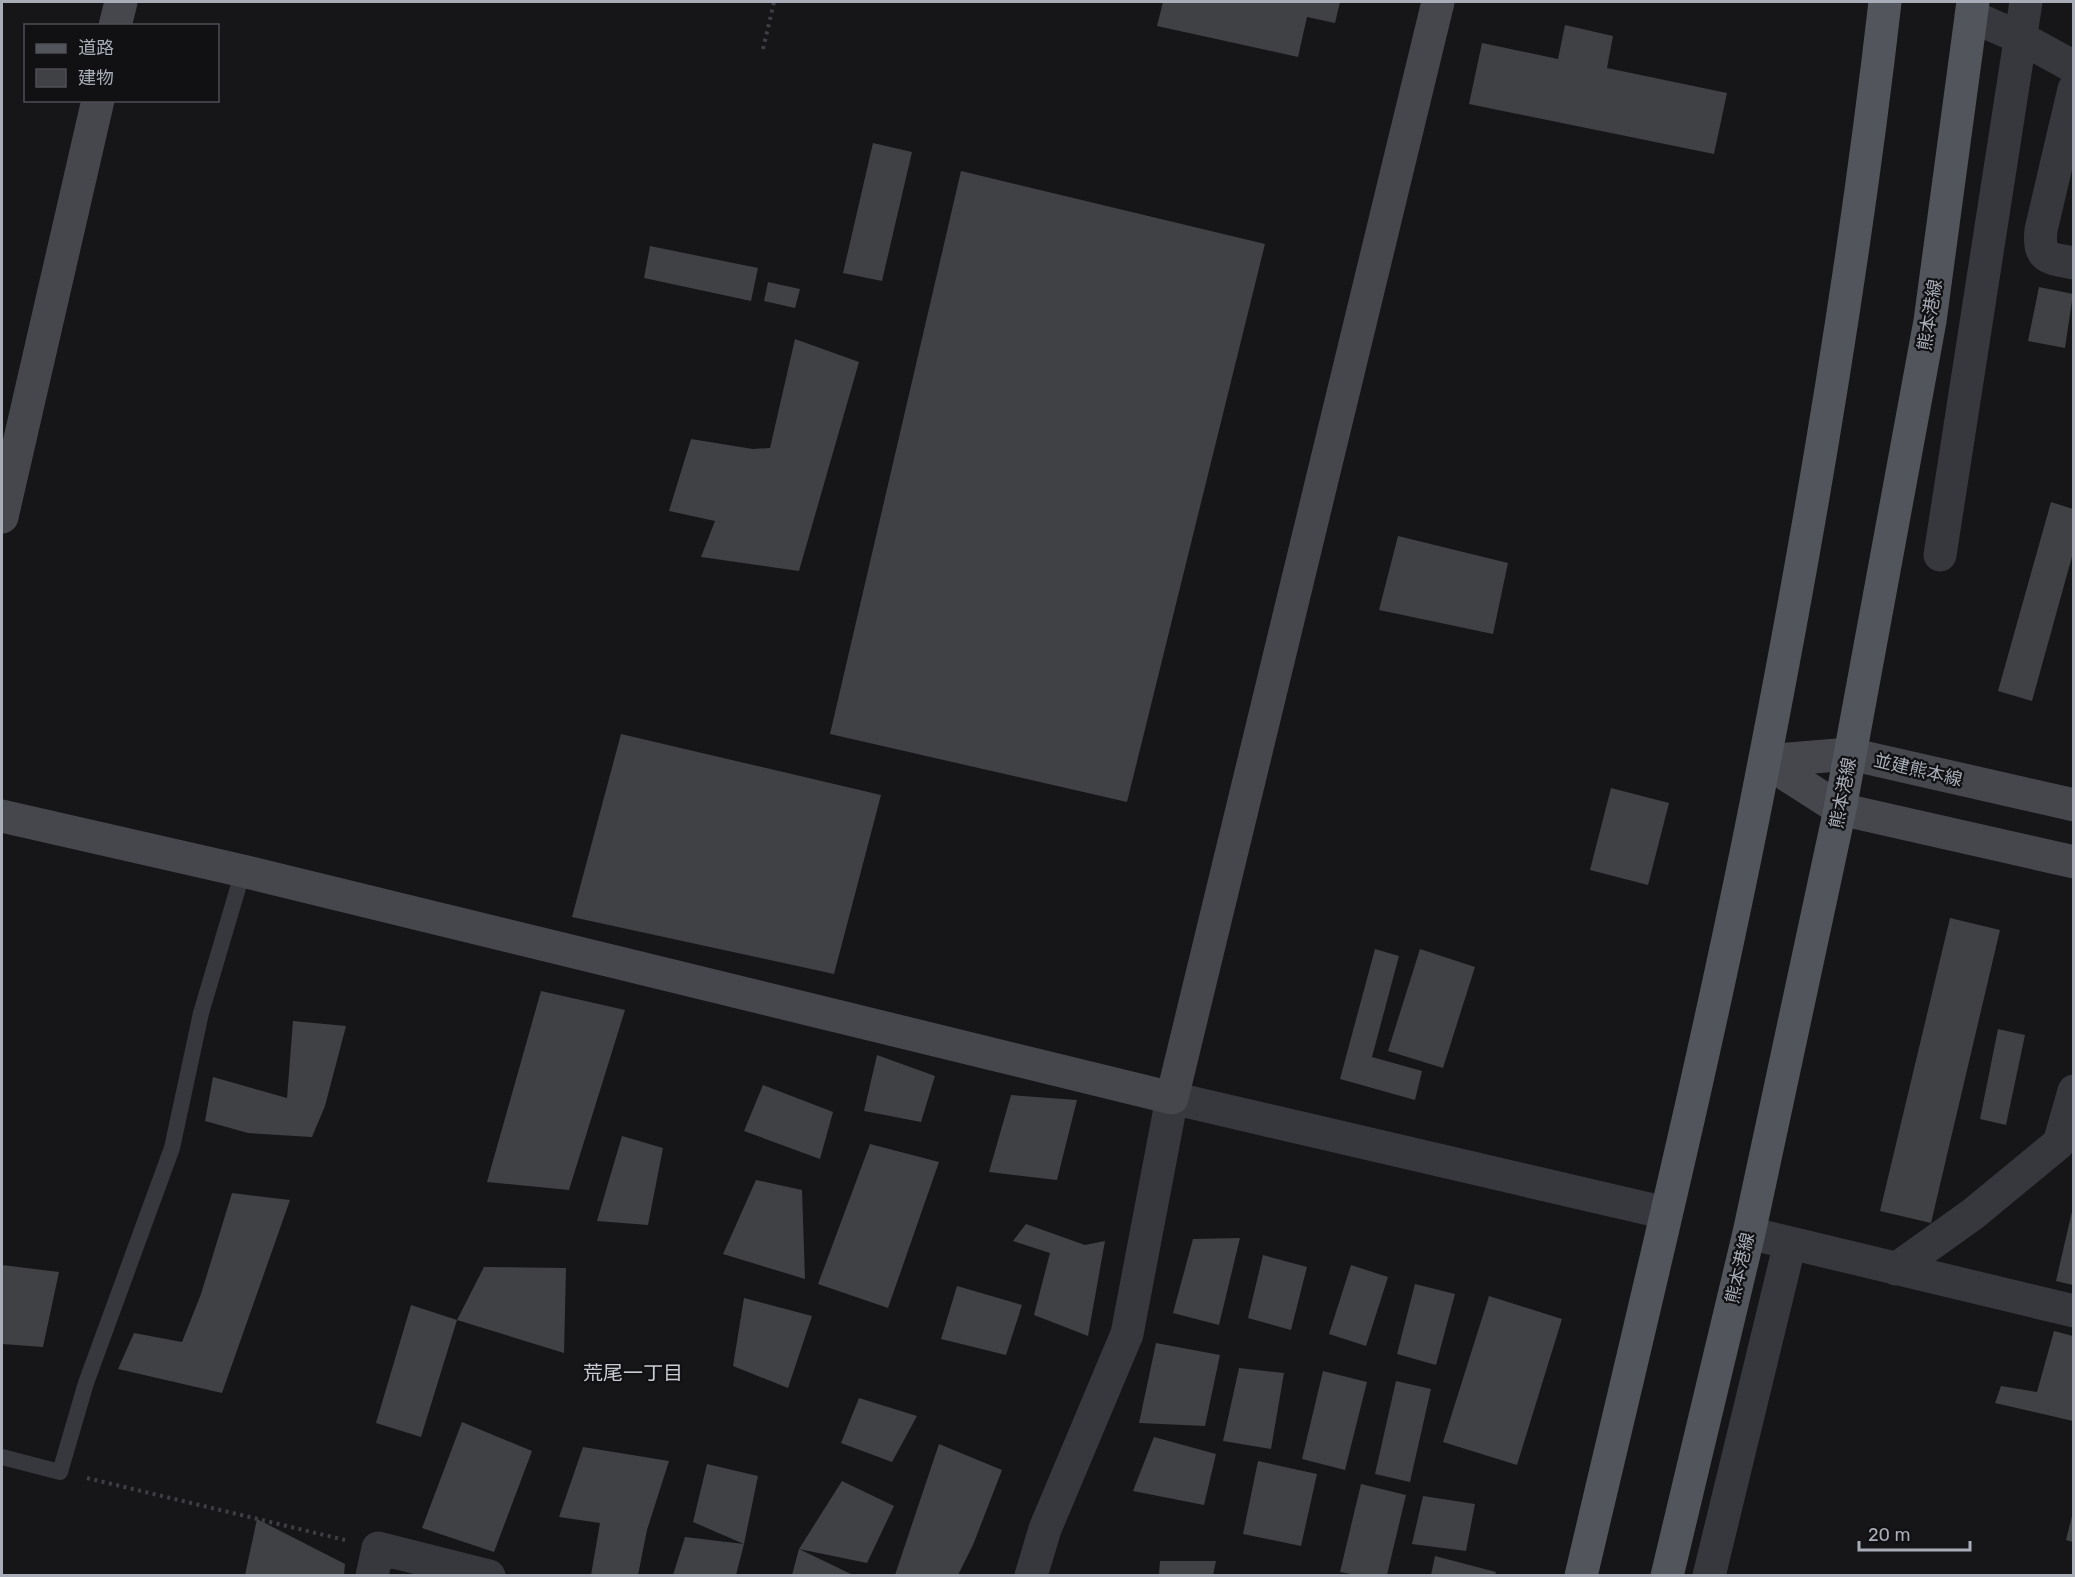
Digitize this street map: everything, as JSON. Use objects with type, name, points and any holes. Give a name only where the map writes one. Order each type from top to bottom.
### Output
[{"type":"main road","points":[[1581,1575],[1666,1213],[1765,761],[1813,497],[1869,139],[1883,2]]},
{"type":"main road","name":"熊本港線","points":[[1667,1575],[1749,1233],[1840,809],[1930,321],[1972,9]]},
{"type":"street","points":[[116,24],[121,2]]},
{"type":"street","points":[[1031,1575],[1045,1529],[1127,1334],[1172,1098],[1438,2]]},
{"type":"street","points":[[1940,555],[2026,2]]},
{"type":"street","points":[[1972,9],[2073,67]]},
{"type":"street","points":[[2073,89],[2039,247],[2044,255],[2073,263]]},
{"type":"street","points":[[2,517],[98,102]]},
{"type":"street","name":"並建熊本線","points":[[1765,761],[1850,754],[2073,805]]},
{"type":"street","points":[[1765,761],[1840,809],[2073,862]]},
{"type":"street","points":[[2,816],[243,871],[1172,1098],[1666,1213]]},
{"type":"street","points":[[1896,1269],[1973,1214],[2059,1143],[2073,1091]]},
{"type":"street","points":[[1749,1233],[2073,1311]]},
{"type":"street","points":[[1709,1575],[1790,1243]]},
{"type":"street","points":[[375,1562],[489,1575]]},
{"type":"lane","points":[[2,1457],[60,1472],[86,1383],[172,1148],[201,1013],[243,871]]},
{"type":"path","points":[[763,50],[774,2]]},
{"type":"path","points":[[60,1472],[375,1562]]},
{"type":"building","points":[[1163,2],[1340,2],[1335,23],[1307,17],[1298,57],[1157,26]]},
{"type":"building","points":[[1565,25],[1613,36],[1607,68],[1727,93],[1714,154],[1469,104],[1482,43],[1558,59]]},
{"type":"building","points":[[873,143],[912,152],[882,281],[843,273]]},
{"type":"building","points":[[961,171],[1265,244],[1127,802],[830,734]]},
{"type":"building","points":[[650,246],[758,268],[751,301],[644,278]]},
{"type":"building","points":[[768,282],[800,289],[795,308],[764,301]]},
{"type":"building","points":[[2039,287],[2073,294],[2065,348],[2028,341]]},
{"type":"building","points":[[795,339],[859,362],[799,571],[701,557],[715,521],[669,511],[691,439],[753,449],[770,448]]},
{"type":"building","points":[[2051,502],[2073,509],[2073,553],[2032,701],[1998,691]]},
{"type":"building","points":[[1398,536],[1508,563],[1493,634],[1379,610]]},
{"type":"building","points":[[621,734],[881,795],[834,974],[572,917]]},
{"type":"building","points":[[1611,788],[1669,803],[1648,885],[1590,870]]},
{"type":"building","points":[[1950,918],[2000,930],[1931,1223],[1880,1211]]},
{"type":"building","points":[[1375,949],[1399,956],[1372,1057],[1422,1071],[1415,1100],[1340,1079]]},
{"type":"building","points":[[1420,949],[1475,967],[1443,1068],[1388,1051]]},
{"type":"building","points":[[541,991],[625,1010],[569,1190],[487,1182]]},
{"type":"building","points":[[293,1021],[346,1026],[325,1106],[312,1137],[248,1133],[205,1121],[213,1077],[287,1098]]},
{"type":"building","points":[[1998,1029],[2025,1035],[2006,1125],[1980,1119]]},
{"type":"building","points":[[877,1055],[935,1076],[921,1122],[864,1111]]},
{"type":"building","points":[[763,1085],[833,1112],[820,1159],[744,1131]]},
{"type":"building","points":[[1011,1095],[1077,1100],[1057,1180],[989,1172]]},
{"type":"building","points":[[622,1136],[663,1148],[648,1225],[597,1221]]},
{"type":"building","points":[[870,1144],[939,1162],[888,1308],[818,1284]]},
{"type":"building","points":[[756,1180],[802,1190],[805,1279],[723,1254]]},
{"type":"building","points":[[232,1193],[290,1200],[222,1393],[118,1369],[134,1333],[182,1342],[201,1294]]},
{"type":"building","points":[[2073,1207],[2073,1285],[2056,1281]]},
{"type":"building","points":[[1026,1224],[1085,1245],[1105,1241],[1088,1336],[1034,1315],[1050,1253],[1013,1241]]},
{"type":"building","points":[[1240,1238],[1219,1325],[1173,1313],[1193,1239]]},
{"type":"building","points":[[1263,1255],[1307,1267],[1291,1330],[1248,1318]]},
{"type":"building","points":[[2,1265],[59,1272],[43,1347],[2,1344]]},
{"type":"building","points":[[1351,1265],[1388,1277],[1366,1346],[1329,1334]]},
{"type":"building","points":[[484,1267],[566,1268],[564,1353],[457,1320]]},
{"type":"building","points":[[1415,1284],[1455,1294],[1436,1365],[1397,1354]]},
{"type":"building","points":[[957,1286],[1022,1305],[1006,1355],[941,1339]]},
{"type":"building","points":[[1489,1296],[1562,1319],[1517,1465],[1443,1442]]},
{"type":"building","points":[[744,1298],[812,1316],[788,1388],[733,1366]]},
{"type":"building","points":[[411,1305],[457,1320],[421,1437],[376,1423]]},
{"type":"building","points":[[2054,1331],[2073,1336],[2073,1421],[1995,1403],[2001,1386],[2037,1392]]},
{"type":"building","points":[[1156,1343],[1220,1355],[1205,1426],[1139,1423]]},
{"type":"building","points":[[1239,1368],[1284,1373],[1271,1449],[1223,1441]]},
{"type":"building","points":[[1323,1371],[1367,1382],[1345,1470],[1302,1459]]},
{"type":"building","points":[[1396,1381],[1431,1389],[1410,1482],[1375,1474]]},
{"type":"building","points":[[859,1398],[917,1416],[892,1462],[841,1443]]},
{"type":"building","points":[[462,1422],[532,1451],[494,1552],[422,1528]]},
{"type":"building","points":[[1154,1437],[1216,1454],[1204,1505],[1133,1491]]},
{"type":"building","points":[[939,1444],[1002,1470],[973,1545],[958,1575],[895,1575]]},
{"type":"building","points":[[583,1447],[669,1461],[647,1530],[638,1575],[591,1575],[600,1523],[559,1517]]},
{"type":"building","points":[[1258,1461],[1317,1474],[1301,1546],[1243,1534]]},
{"type":"building","points":[[707,1464],[758,1476],[744,1544],[693,1522]]},
{"type":"building","points":[[842,1481],[894,1506],[867,1563],[799,1549]]},
{"type":"building","points":[[1361,1484],[1406,1495],[1387,1575],[1356,1575],[1340,1572]]},
{"type":"building","points":[[1423,1496],[1475,1504],[1466,1551],[1412,1544]]},
{"type":"building","points":[[2073,1512],[2073,1542],[2066,1540]]},
{"type":"building","points":[[257,1519],[345,1564],[344,1575],[245,1575]]},
{"type":"building","points":[[685,1537],[744,1544],[736,1575],[673,1575]]},
{"type":"building","points":[[799,1549],[853,1575],[792,1575]]},
{"type":"building","points":[[1435,1556],[1496,1572],[1495,1575],[1431,1575]]},
{"type":"building","points":[[1160,1561],[1216,1561],[1213,1575],[1159,1575]]},
{"type":"district","name":"荒尾一丁目","points":[[633,1373]]}]
